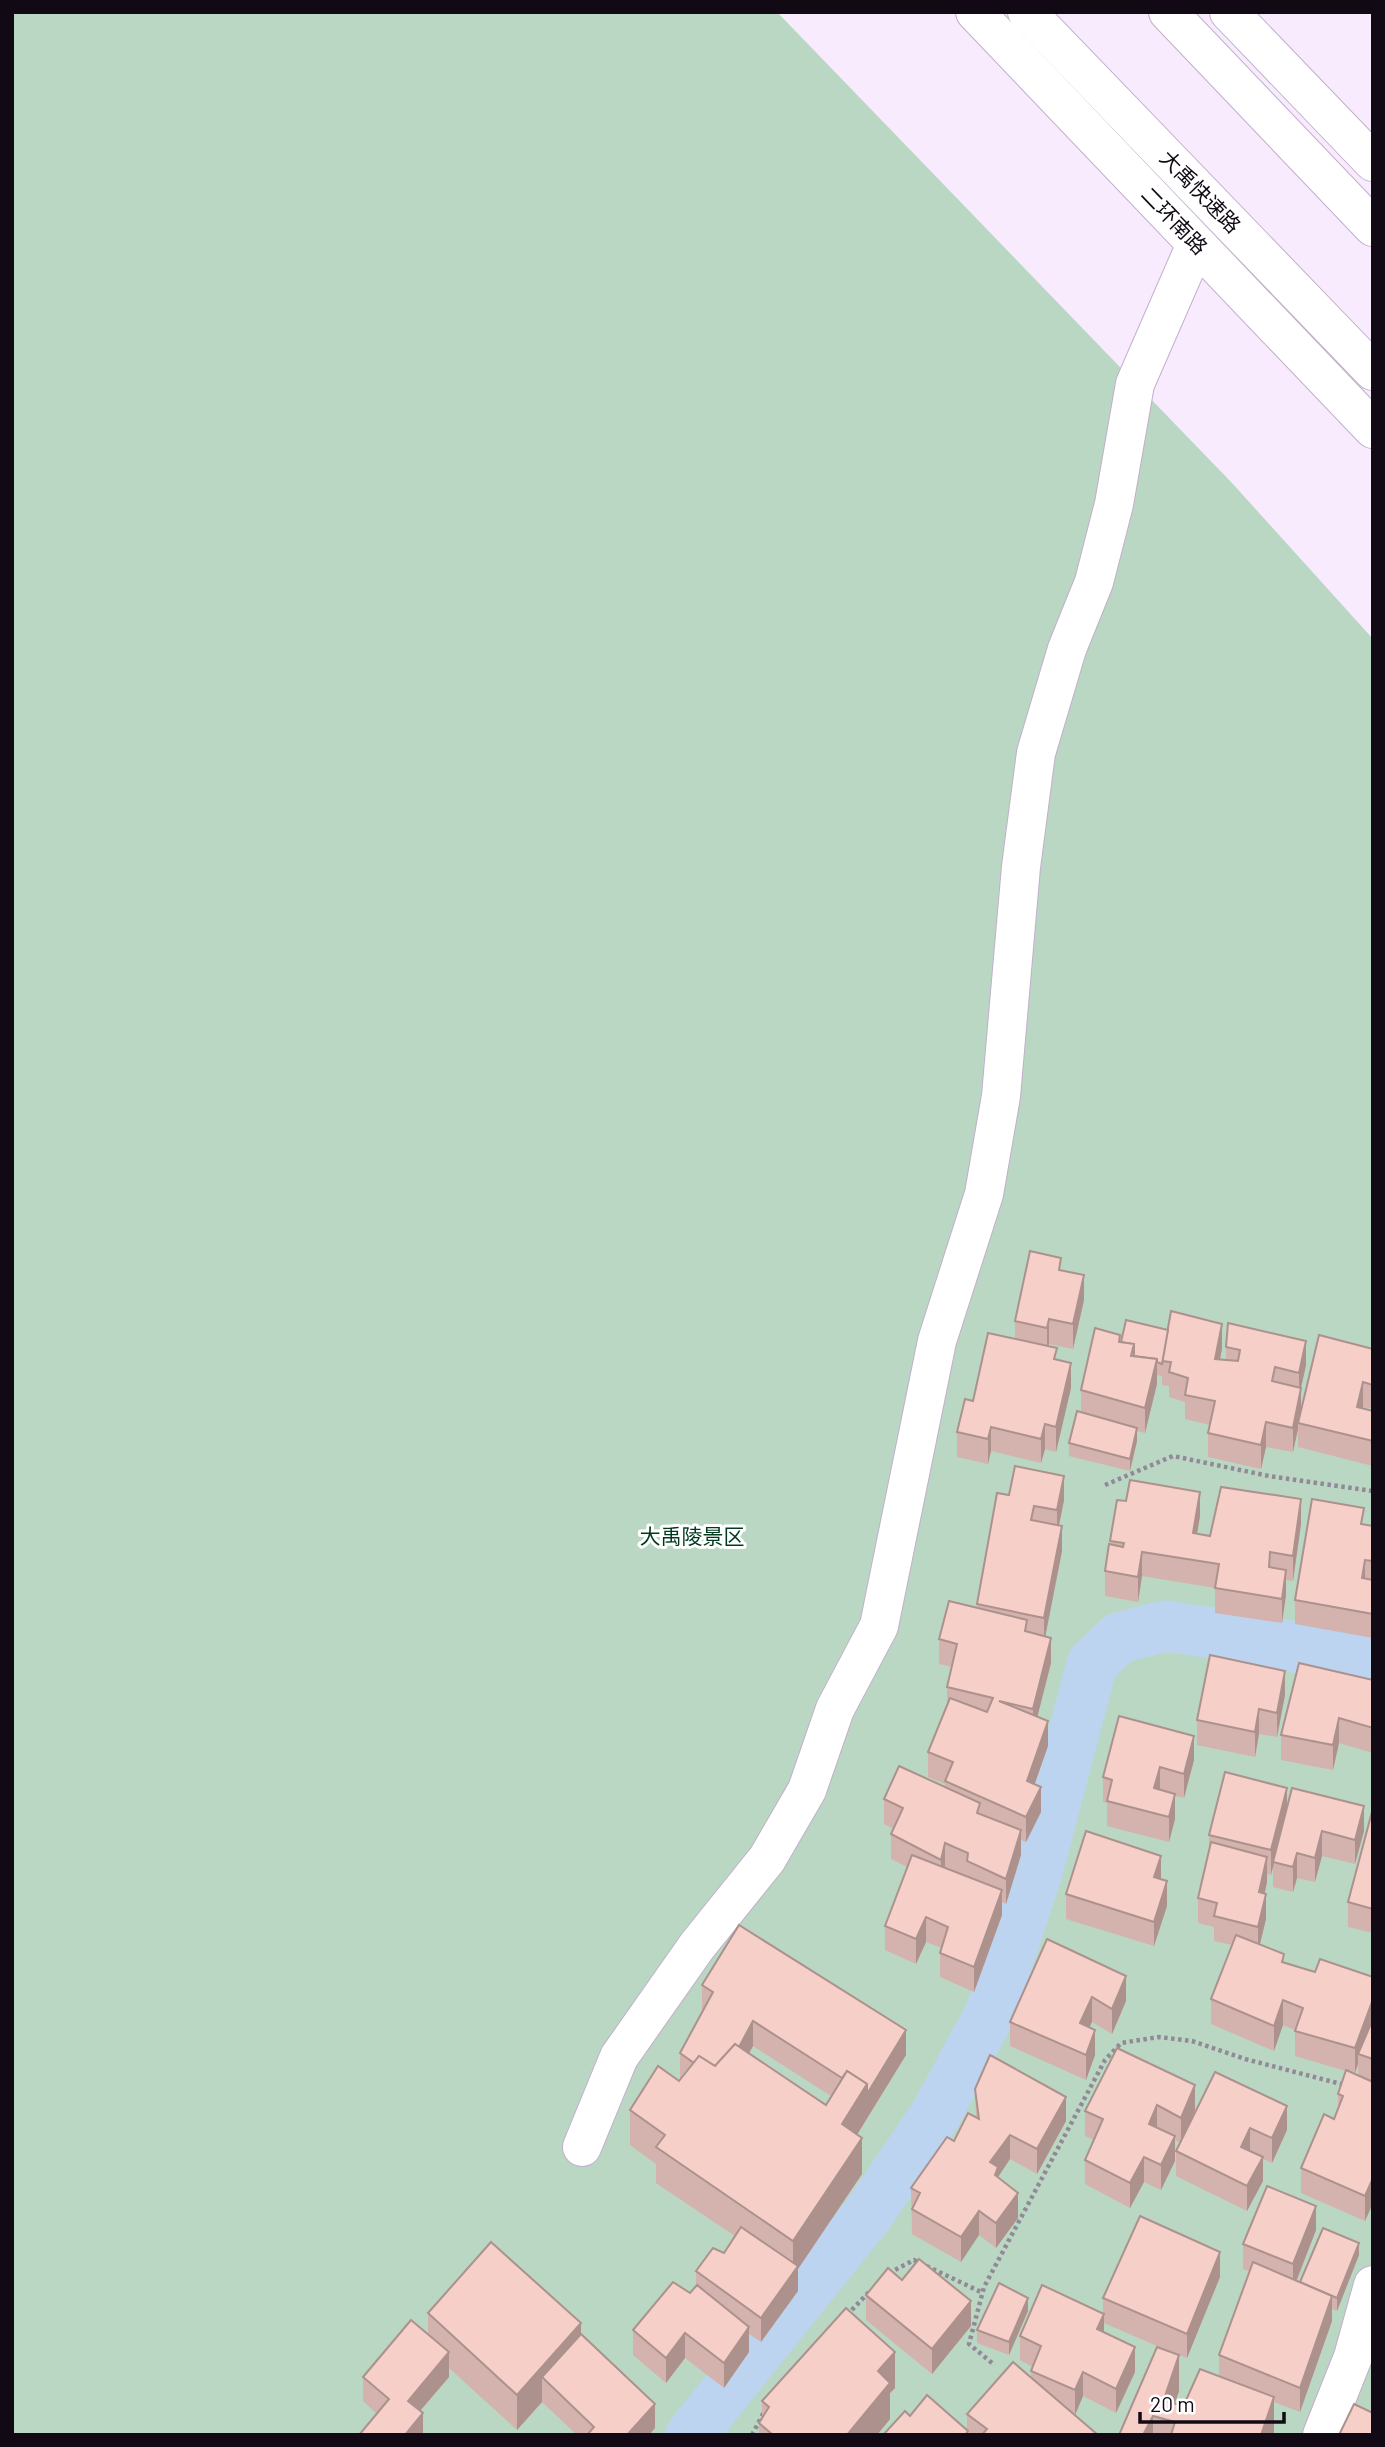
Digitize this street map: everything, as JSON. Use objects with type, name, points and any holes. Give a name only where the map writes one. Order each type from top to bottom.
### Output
[{"type":"main road","name":"二环南路","points":[[975,12],[1373,429]]},
{"type":"main road","name":"大禹快速路","points":[[1027,12],[1373,370]]},
{"type":"main road","points":[[1168,12],[1373,227]]},
{"type":"main road","points":[[1229,12],[1373,162]]},
{"type":"main road","points":[[582,2147],[619,2057],[697,1946],[767,1859],[807,1790],[835,1709],[879,1626],[937,1341],[984,1194],[1001,1096],[1021,867],[1035,754],[1067,649],[1094,582],[1114,504],[1135,384],[1196,244]]},
{"type":"main road","points":[[1322,2435],[1353,2357],[1373,2286]]},
{"type":"path","points":[[1105,1485],[1173,1455],[1269,1476],[1373,1491]]},
{"type":"path","points":[[992,2363],[970,2344],[983,2293],[1105,2060],[1121,2043],[1158,2037],[1192,2041],[1245,2059],[1351,2087]]},
{"type":"path","points":[[885,2276],[914,2260],[983,2293]]},
{"type":"path","points":[[841,2322],[876,2285]]},
{"type":"path","points":[[752,2435],[756,2422],[773,2401]]},
{"type":"green space","name":"大禹陵景区","points":[[12,12],[777,12],[1232,483],[1373,639],[1373,2435],[12,2435]]},
{"type":"building","points":[[1030,1251],[1061,1258],[1059,1270],[1084,1275],[1073,1324],[1049,1319],[1047,1328],[1015,1321]]},
{"type":"building","points":[[1171,1311],[1222,1324],[1215,1359],[1238,1361],[1240,1350],[1226,1347],[1228,1323],[1306,1341],[1299,1373],[1275,1367],[1272,1381],[1301,1388],[1293,1428],[1266,1422],[1261,1445],[1208,1433],[1215,1401],[1185,1395],[1188,1378],[1169,1372],[1171,1362],[1162,1361]]},
{"type":"building","points":[[1126,1320],[1168,1330],[1162,1364],[1157,1362],[1157,1359],[1134,1356],[1134,1344],[1121,1342]]},
{"type":"building","points":[[1095,1328],[1120,1335],[1119,1342],[1134,1344],[1131,1356],[1157,1359],[1145,1408],[1081,1390]]},
{"type":"building","points":[[988,1333],[1057,1348],[1054,1359],[1071,1363],[1056,1427],[1045,1424],[1041,1439],[991,1427],[988,1439],[957,1432],[965,1399],[973,1401]]},
{"type":"building","points":[[1319,1335],[1373,1349],[1373,1385],[1363,1382],[1357,1407],[1373,1411],[1373,1441],[1298,1423]]},
{"type":"building","points":[[1077,1411],[1137,1428],[1130,1459],[1069,1443]]},
{"type":"building","points":[[1015,1466],[1064,1476],[1057,1510],[1034,1506],[1031,1520],[1062,1526],[1044,1618],[977,1604],[997,1493],[1009,1495]]},
{"type":"building","points":[[1130,1480],[1200,1492],[1193,1533],[1210,1536],[1221,1487],[1301,1499],[1293,1556],[1270,1552],[1269,1567],[1286,1570],[1282,1599],[1215,1588],[1219,1564],[1142,1552],[1138,1577],[1105,1571],[1109,1544],[1123,1547],[1124,1543],[1110,1541],[1117,1500],[1126,1501]]},
{"type":"building","points":[[1312,1499],[1364,1508],[1361,1524],[1373,1526],[1373,1561],[1365,1560],[1362,1578],[1373,1580],[1373,1614],[1295,1600]]},
{"type":"building","points":[[949,1601],[1027,1620],[1025,1631],[1051,1638],[1033,1709],[999,1701],[1048,1721],[1027,1781],[1041,1787],[1026,1817],[945,1781],[953,1762],[928,1752],[950,1698],[987,1712],[993,1698],[947,1687],[957,1644],[939,1639]]},
{"type":"building","points":[[1210,1655],[1285,1671],[1277,1713],[1259,1709],[1255,1732],[1197,1720]]},
{"type":"building","points":[[1299,1663],[1373,1680],[1373,1728],[1339,1718],[1333,1745],[1281,1735]]},
{"type":"building","points":[[1119,1716],[1194,1736],[1184,1774],[1160,1767],[1154,1788],[1175,1794],[1169,1817],[1107,1801],[1112,1780],[1103,1777]]},
{"type":"building","points":[[899,1766],[980,1803],[977,1813],[1021,1830],[1006,1879],[967,1861],[968,1853],[945,1843],[941,1860],[891,1834],[903,1808],[884,1799]]},
{"type":"building","points":[[1225,1772],[1287,1788],[1271,1850],[1209,1835]]},
{"type":"building","points":[[1292,1788],[1364,1806],[1355,1840],[1322,1831],[1315,1858],[1297,1853],[1293,1867],[1273,1862]]},
{"type":"building","points":[[1373,1808],[1373,1909],[1348,1902]]},
{"type":"building","points":[[1086,1831],[1161,1856],[1154,1877],[1167,1881],[1154,1922],[1066,1894]]},
{"type":"building","points":[[1211,1842],[1267,1857],[1259,1892],[1266,1894],[1258,1927],[1214,1916],[1217,1903],[1198,1898]]},
{"type":"building","points":[[912,1855],[1002,1890],[974,1967],[940,1953],[948,1927],[926,1917],[916,1939],[885,1926]]},
{"type":"building","points":[[739,1925],[906,2030],[867,2094],[867,2084],[847,2071],[842,2078],[753,2021],[739,2047],[735,2044],[715,2066],[699,2056],[694,2063],[680,2053],[713,1992],[702,1985]]},
{"type":"building","points":[[1236,1935],[1284,1954],[1282,1962],[1315,1972],[1320,1959],[1373,1977],[1373,1999],[1355,2048],[1295,2031],[1303,2008],[1283,2000],[1274,2026],[1211,1999]]},
{"type":"building","points":[[1047,1939],[1126,1976],[1112,2009],[1092,1997],[1080,2023],[1095,2030],[1086,2055],[1010,2022]]},
{"type":"building","points":[[1373,2019],[1373,2059],[1358,2054]]},
{"type":"building","points":[[735,2044],[826,2105],[847,2071],[867,2084],[842,2124],[862,2138],[793,2241],[656,2147],[665,2135],[630,2110],[658,2066],[679,2081],[699,2056],[715,2066]]},
{"type":"building","points":[[1117,2048],[1195,2085],[1181,2118],[1157,2105],[1149,2124],[1175,2136],[1161,2165],[1144,2157],[1130,2183],[1085,2160],[1103,2119],[1085,2111]]},
{"type":"building","points":[[990,2055],[1066,2097],[1037,2149],[1010,2135],[990,2162],[998,2167],[995,2175],[1018,2193],[996,2223],[979,2211],[961,2237],[912,2209],[920,2193],[911,2188],[947,2137],[954,2141],[968,2113],[979,2119],[975,2089]]},
{"type":"building","points":[[1346,2070],[1373,2082],[1373,2178],[1365,2196],[1301,2168],[1324,2114],[1334,2119],[1343,2096],[1338,2094]]},
{"type":"building","points":[[1215,2072],[1287,2106],[1272,2138],[1250,2128],[1241,2147],[1263,2157],[1247,2186],[1176,2151]]},
{"type":"building","points":[[1267,2186],[1316,2206],[1293,2264],[1243,2244]]},
{"type":"building","points":[[1140,2216],[1220,2252],[1187,2334],[1103,2298]]},
{"type":"building","points":[[741,2227],[798,2266],[761,2318],[696,2271],[713,2248],[724,2253]]},
{"type":"building","points":[[1323,2228],[1359,2243],[1337,2298],[1300,2282]]},
{"type":"building","points":[[491,2242],[581,2323],[517,2395],[428,2313]]},
{"type":"building","points":[[919,2259],[971,2301],[932,2349],[866,2295],[888,2268],[902,2280]]},
{"type":"building","points":[[1253,2262],[1332,2296],[1300,2388],[1219,2355]]},
{"type":"building","points":[[673,2282],[690,2293],[697,2285],[749,2327],[724,2363],[685,2333],[666,2358],[633,2330]]},
{"type":"building","points":[[999,2283],[1028,2298],[1009,2342],[977,2330]]},
{"type":"building","points":[[1042,2285],[1104,2314],[1097,2329],[1135,2347],[1116,2389],[1083,2372],[1075,2390],[1031,2371],[1041,2346],[1020,2336]]},
{"type":"building","points":[[846,2308],[895,2352],[878,2371],[890,2383],[847,2435],[773,2435],[759,2423],[769,2407],[762,2401]]},
{"type":"building","points":[[411,2320],[449,2352],[408,2401],[423,2413],[405,2435],[359,2435],[389,2399],[363,2377]]},
{"type":"building","points":[[581,2334],[655,2404],[627,2435],[587,2435],[594,2427],[542,2377]]},
{"type":"building","points":[[1157,2347],[1179,2355],[1164,2399],[1183,2407],[1200,2369],[1274,2397],[1261,2435],[1171,2435],[1175,2422],[1153,2416],[1143,2435],[1119,2435]]},
{"type":"building","points":[[1013,2362],[1098,2435],[982,2435],[987,2429],[967,2414]]},
{"type":"building","points":[[927,2395],[968,2431],[965,2435],[883,2435],[905,2411],[910,2416]]},
{"type":"building","points":[[1354,2404],[1373,2413],[1373,2435],[1339,2435]]},
{"type":"waterway","points":[[691,2435],[869,2213],[936,2114],[991,2012],[1037,1872],[1092,1664],[1119,1638],[1165,1626],[1260,1640],[1373,1663]]}]
